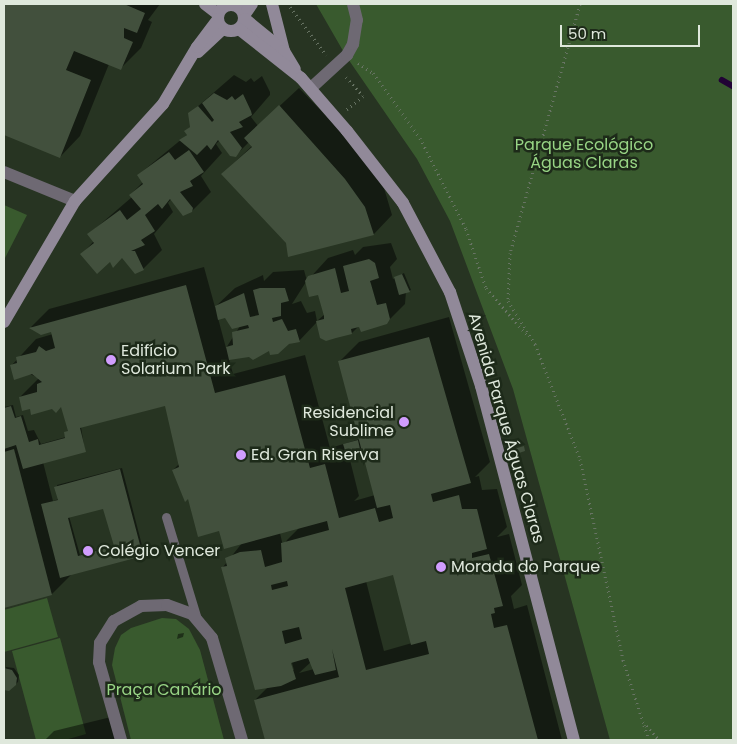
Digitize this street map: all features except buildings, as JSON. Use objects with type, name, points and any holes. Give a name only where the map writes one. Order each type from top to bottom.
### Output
[{"type":"street","points":[[4,322],[75,201],[163,104],[192,57],[219,21],[228,4],[233,4],[245,16],[231,31],[219,21],[205,4]]},
{"type":"street","points":[[272,4],[284,51]]},
{"type":"street","points":[[311,88],[347,55],[353,44],[357,20],[353,4]]},
{"type":"street","name":"Avenida Parque Águas Claras","points":[[245,16],[284,51],[301,78]]},
{"type":"street","name":"Avenida Parque Águas Claras","points":[[245,16],[311,88],[403,203],[450,292],[481,386],[574,740]]},
{"type":"street","points":[[4,172],[75,201]]},
{"type":"street","points":[[120,740],[99,662],[100,643],[114,621],[141,606],[167,605],[192,614],[212,638],[242,740]]},
{"type":"lane","points":[[166,517],[198,622]]},
{"type":"path","points":[[580,4],[510,253],[508,301],[535,344],[580,459],[602,574],[623,660],[648,740]]},
{"type":"path","points":[[347,55],[373,72],[420,138],[466,229],[486,288],[535,344]]},
{"type":"path","points":[[643,722],[659,740]]},
{"type":"green space","name":"Parque Ecológico Águas Claras","points":[[316,4],[733,4],[733,740],[610,740],[513,389],[450,221],[417,159],[346,56]]},
{"type":"green space","points":[[4,205],[27,215],[4,260]]},
{"type":"green space","points":[[47,598],[58,637],[4,652],[4,610]]},
{"type":"green space","name":"Praça Canário","points":[[162,618],[176,619],[189,629],[200,650],[224,740],[131,740],[112,665],[115,648],[121,635],[131,628]]},
{"type":"green space","points":[[60,638],[86,734],[65,740],[36,740],[12,651]]},
{"type":"waterway","points":[[722,80],[733,86]]},
{"type":"place","name":"Edifício Solarium Park","points":[[111,360]]},
{"type":"place","name":"Residencial Sublime","points":[[404,422]]},
{"type":"place","name":"Ed. Gran Riserva","points":[[241,455]]},
{"type":"place","name":"Colégio Vencer","points":[[88,551]]},
{"type":"place","name":"Morada do Parque","points":[[441,567]]}]
